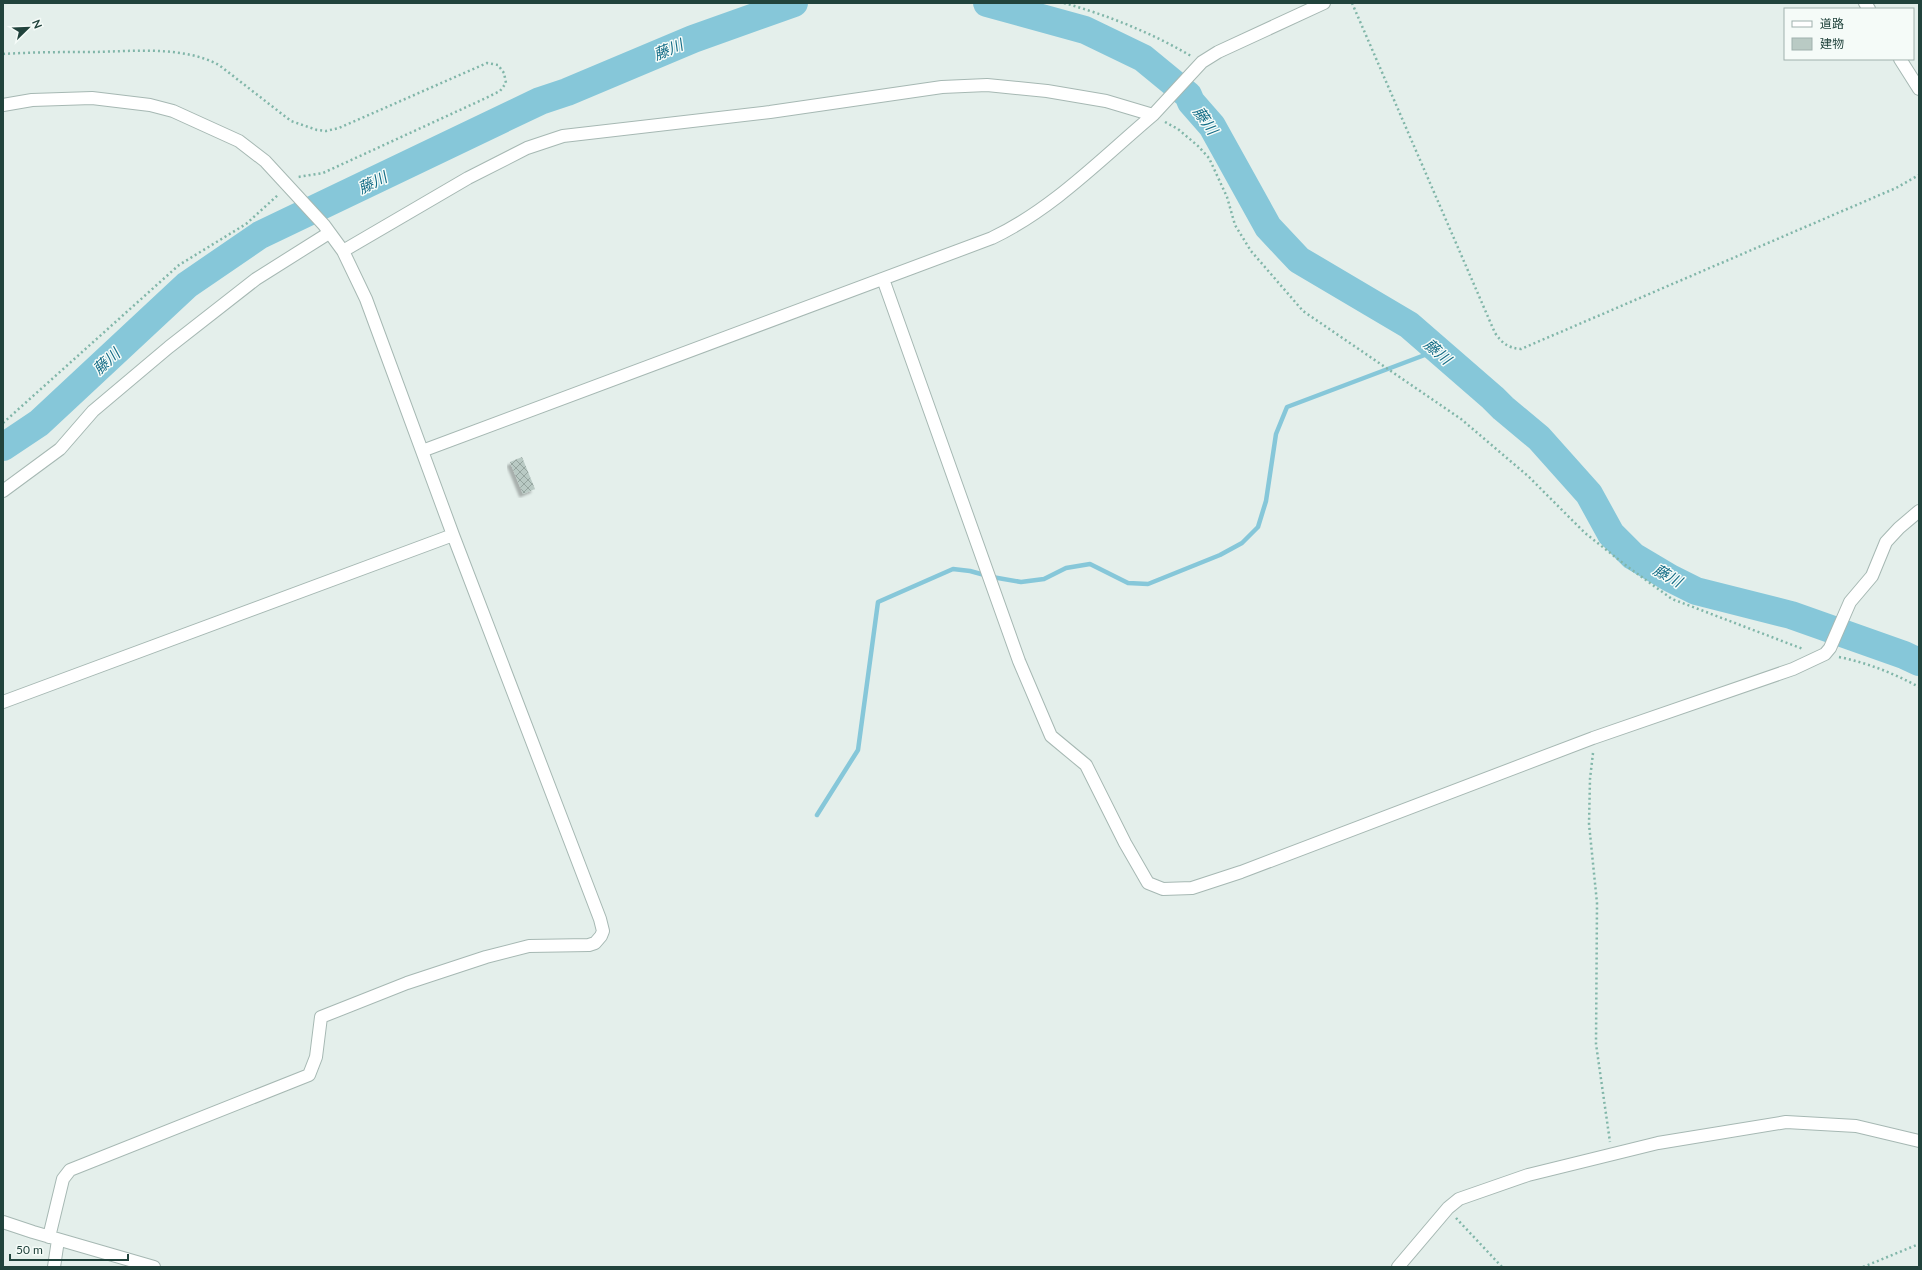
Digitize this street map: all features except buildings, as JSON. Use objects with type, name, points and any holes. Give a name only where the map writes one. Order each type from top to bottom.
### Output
[{"type":"street","points":[[422,451],[1005,232],[1050,202],[1152,115],[1199,66],[1218,52],[1324,3]]},
{"type":"street","points":[[1901,60],[1919,89]]},
{"type":"street","points":[[343,251],[468,178],[527,148],[563,136],[770,112],[942,87],[987,85],[1048,91],[1106,101],[1152,115]]},
{"type":"street","points":[[3,105],[32,100],[92,98],[150,105],[173,111],[239,141],[265,161],[327,229],[343,251],[366,299],[453,535],[600,919],[603,931],[595,943],[584,946],[529,946],[486,957],[407,983],[321,1017],[316,1057],[309,1075],[70,1170],[63,1179],[53,1238],[54,1267]]},
{"type":"street","points":[[3,491],[60,449],[93,411],[169,347],[256,279],[327,229]]},
{"type":"street","points":[[883,279],[1019,661],[1051,736],[1086,765],[1125,843],[1148,882],[1163,889],[1192,888],[1241,872],[1593,738],[1793,668],[1823,653],[1850,602],[1872,576],[1886,542],[1899,528],[1919,511]]},
{"type":"street","points":[[3,702],[453,535]]},
{"type":"street","points":[[1398,1267],[1448,1208],[1459,1199],[1528,1175],[1612,1154],[1658,1143],[1786,1122],[1856,1126],[1919,1141]]},
{"type":"street","points":[[3,1222],[154,1267]]},
{"type":"path","points":[[1064,3],[1097,14],[1179,49],[1199,66]]},
{"type":"path","points":[[1352,3],[1495,333],[1504,344],[1513,348],[1521,349],[1896,188],[1919,175]]},
{"type":"path","points":[[3,54],[134,51],[194,54],[207,58],[219,65],[291,121],[317,130],[326,131],[339,128],[487,63],[498,65],[504,73],[506,83],[500,91],[323,173],[299,176],[293,190],[246,224],[179,265],[3,423]]},
{"type":"path","points":[[1152,115],[1178,129],[1198,146],[1209,158],[1227,196],[1235,225],[1251,251],[1303,311],[1461,419],[1528,476],[1585,533],[1628,567],[1672,599],[1799,646],[1809,652],[1823,653],[1866,663],[1893,673],[1919,687]]},
{"type":"path","points":[[1593,738],[1589,824],[1597,903],[1596,1044],[1612,1154]]},
{"type":"path","points":[[1448,1208],[1502,1267]]},
{"type":"path","points":[[1863,1267],[1919,1244]]},
{"type":"waterway","name":"藤川","points":[[3,447],[39,423],[187,285],[260,235],[540,101],[567,92],[693,39],[794,3]]},
{"type":"waterway","name":"藤川","points":[[987,3],[1085,30],[1143,58],[1188,95],[1191,102],[1212,126],[1268,227],[1299,260],[1409,325],[1539,438],[1589,494],[1611,534],[1633,556],[1670,578],[1696,591],[1791,615],[1904,655],[1919,662]]},
{"type":"waterway","name":"藤川","points":[[1008,9],[1009,3]]},
{"type":"waterway","points":[[817,815],[858,750],[878,602],[953,569],[970,571],[992,577],[1021,582],[1044,579],[1066,568],[1090,564],[1128,583],[1148,584],[1220,555],[1242,543],[1258,527],[1266,501],[1276,434],[1287,407],[1438,350]]}]
